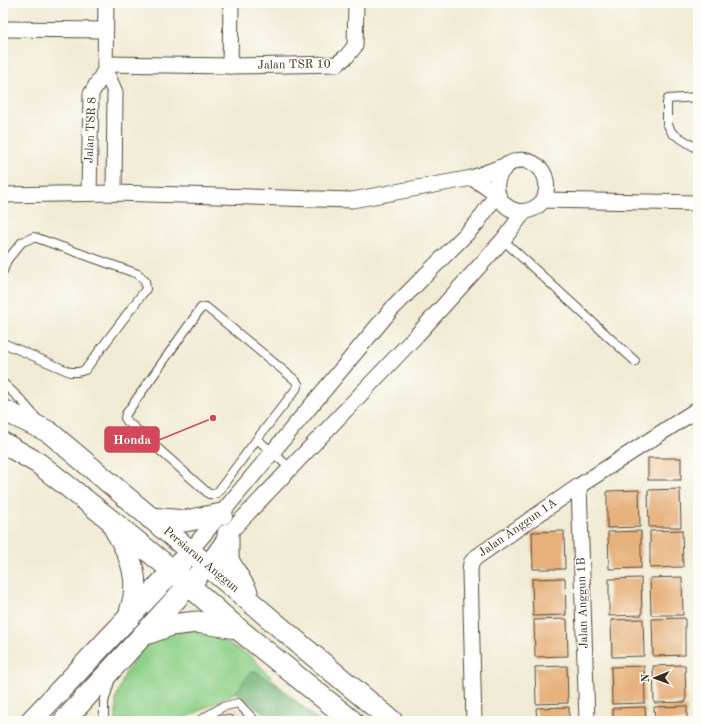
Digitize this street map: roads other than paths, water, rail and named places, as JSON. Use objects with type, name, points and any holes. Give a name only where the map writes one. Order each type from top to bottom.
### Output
[{"type":"main road","name":"Persiaran Anggun","points":[[3,410],[49,432],[392,721]]},
{"type":"main road","points":[[3,443],[38,462],[190,585],[237,628],[352,721]]},
{"type":"main road","points":[[150,518],[185,521],[222,514]]},
{"type":"main road","points":[[108,518],[129,556],[135,573],[134,596],[128,618]]},
{"type":"main road","points":[[228,534],[228,560],[254,605]]},
{"type":"main road","points":[[31,721],[173,571],[190,551]]},
{"type":"main road","points":[[64,721],[190,585],[206,565]]},
{"type":"main road","points":[[143,636],[171,625],[197,622],[237,628]]},
{"type":"street","name":"Jalan TSR 8","points":[[106,3],[105,67],[115,92],[114,193]]},
{"type":"street","points":[[230,66],[231,3]]},
{"type":"street","name":"Jalan TSR 10","points":[[105,67],[337,64],[347,56],[355,46],[356,3]]},
{"type":"street","points":[[3,29],[105,30]]},
{"type":"street","name":"Jalan TSR 8","points":[[89,193],[91,94],[105,67]]},
{"type":"street","points":[[3,195],[114,193],[352,200],[472,178],[509,164],[517,161],[526,160],[534,163],[541,169],[546,176],[548,185],[544,200],[532,210],[524,212],[516,211],[508,208],[502,202],[496,186],[498,177],[502,170],[509,164]]},
{"type":"street","points":[[472,178],[498,194]]},
{"type":"street","points":[[190,551],[390,311],[477,223],[498,194]]},
{"type":"street","points":[[544,200],[698,203]]},
{"type":"street","points":[[206,565],[228,534],[416,336],[503,240],[524,212]]},
{"type":"street","name":"Jalan Anggun 1A","points":[[474,721],[471,563],[475,558],[579,486],[698,409]]},
{"type":"street","name":"Jalan Anggun 1B","points":[[579,486],[587,721]]},
{"type":"lane","points":[[698,97],[673,97],[668,99],[667,123],[672,133],[698,151]]},
{"type":"lane","points":[[3,271],[7,260],[22,242],[34,237],[138,274],[145,281],[146,288],[85,370],[70,372],[3,343]]},
{"type":"lane","points":[[503,240],[635,361]]},
{"type":"lane","points":[[206,307],[210,310],[298,384],[296,389],[257,439],[217,493],[209,494],[125,418],[126,414],[202,308],[206,307]]},
{"type":"lane","points":[[3,383],[21,400],[49,432]]},
{"type":"lane","points":[[257,439],[290,468]]},
{"type":"lane","points":[[104,721],[104,702],[115,666]]},
{"type":"lane","points":[[199,721],[222,707],[238,703],[255,721]]},
{"type":"lane","points":[[212,721],[215,719],[231,721]]},
{"type":"place","name":"Honda","points":[[213,418]]}]
